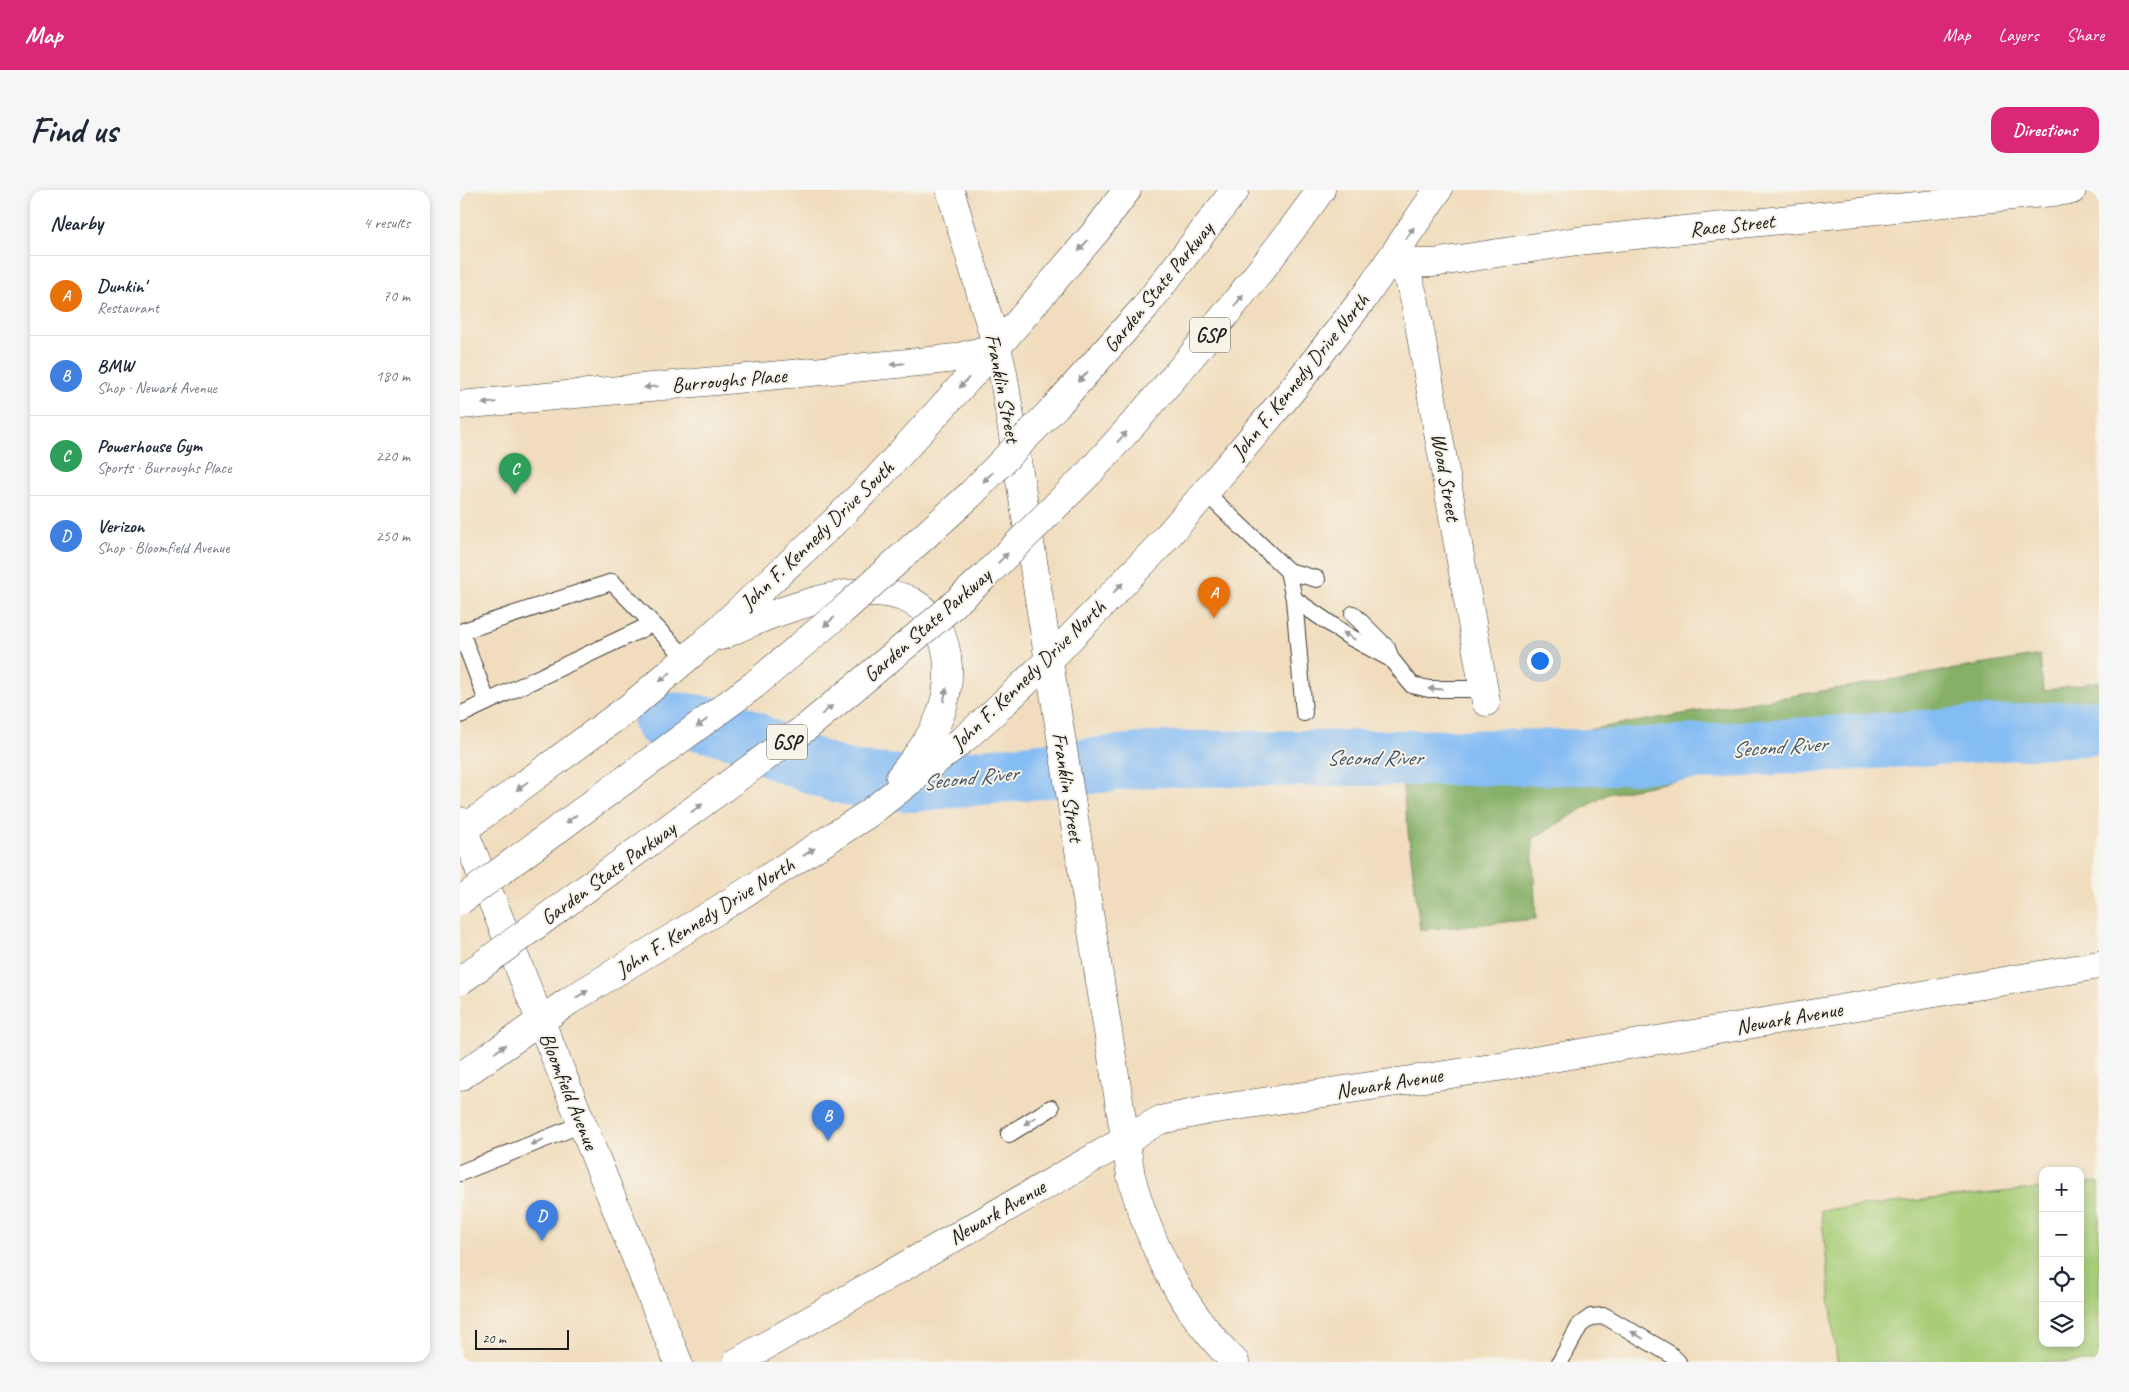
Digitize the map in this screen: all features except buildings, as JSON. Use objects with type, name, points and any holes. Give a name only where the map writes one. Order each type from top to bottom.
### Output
[{"type":"main road","name":"Franklin Street","points":[[950,190],[997,347],[1012,427],[1124,1139],[1140,1206],[1167,1271],[1202,1325],[1235,1362]]},
{"type":"main road","name":"John F. Kennedy Drive South","points":[[461,828],[631,706],[695,652],[832,524],[877,480],[997,347],[1098,229],[1127,190]]},
{"type":"main road","name":"Garden State Parkway","points":[[460,901],[754,685],[970,495],[1058,404],[1145,306],[1235,190]]},
{"type":"main road","name":"Garden State Parkway","points":[[460,981],[786,743],[898,653],[985,576],[1089,473],[1147,410],[1264,268],[1321,190]]},
{"type":"main road","name":"John F. Kennedy Drive North","points":[[460,1077],[541,1020],[744,894],[868,814],[964,738],[1048,661],[1158,547],[1206,492],[1288,395],[1394,257],[1438,190]]},
{"type":"main road","name":"Race Street","points":[[1394,257],[1408,263],[1433,263],[1577,241],[2072,190]]},
{"type":"main road","name":"Wood Street","points":[[1394,257],[1409,280],[1415,302],[1484,696]]},
{"type":"main road","name":"Burroughs Place","points":[[460,405],[929,361],[955,358],[997,347]]},
{"type":"main road","points":[[695,652],[748,624],[814,601],[870,592],[902,598],[917,604],[928,612],[938,625],[949,657],[949,675],[942,712],[915,759],[868,814]]},
{"type":"main road","name":"Bloomfield Avenue","points":[[461,828],[541,1020],[678,1362]]},
{"type":"main road","name":"Newark Avenue","points":[[737,1362],[1160,1120],[1209,1110],[1505,1066],[2099,965]]},
{"type":"lane","points":[[1206,492],[1288,571],[1316,579]]},
{"type":"lane","points":[[1288,571],[1294,599],[1304,713]]},
{"type":"lane","points":[[487,701],[460,632],[501,624],[612,582],[652,624],[695,652]]},
{"type":"lane","points":[[1294,599],[1348,636],[1391,659]]},
{"type":"lane","points":[[1353,614],[1387,648],[1391,659],[1412,685],[1422,689],[1484,696]]},
{"type":"lane","points":[[460,714],[487,701],[521,677],[580,651],[652,624]]},
{"type":"lane","points":[[1009,1134],[1051,1108]]},
{"type":"lane","points":[[460,1173],[582,1124]]},
{"type":"lane","points":[[1560,1362],[1580,1325],[1591,1317],[1605,1316],[1670,1354],[1678,1362]]},
{"type":"green space","points":[[2040,655],[2043,691],[2099,681],[2099,727],[1891,739],[1608,794],[1532,839],[1536,919],[1420,930],[1402,781],[1574,732]]},
{"type":"green space","points":[[2099,1182],[2099,1362],[1837,1362],[1821,1210],[2039,1188],[2039,1347],[2084,1347],[2084,1184]]},
{"type":"waterway","name":"Second River","points":[[661,720],[688,721],[740,733],[786,756],[834,774],[860,780],[913,784],[1158,759],[1614,757],[2099,727]]},
{"type":"place","name":"Powerhouse Gym","points":[[515,494]]},
{"type":"place","name":"Dunkin'","points":[[1214,618]]},
{"type":"place","name":"BMW","points":[[828,1141]]},
{"type":"place","name":"Verizon","points":[[542,1241]]}]
